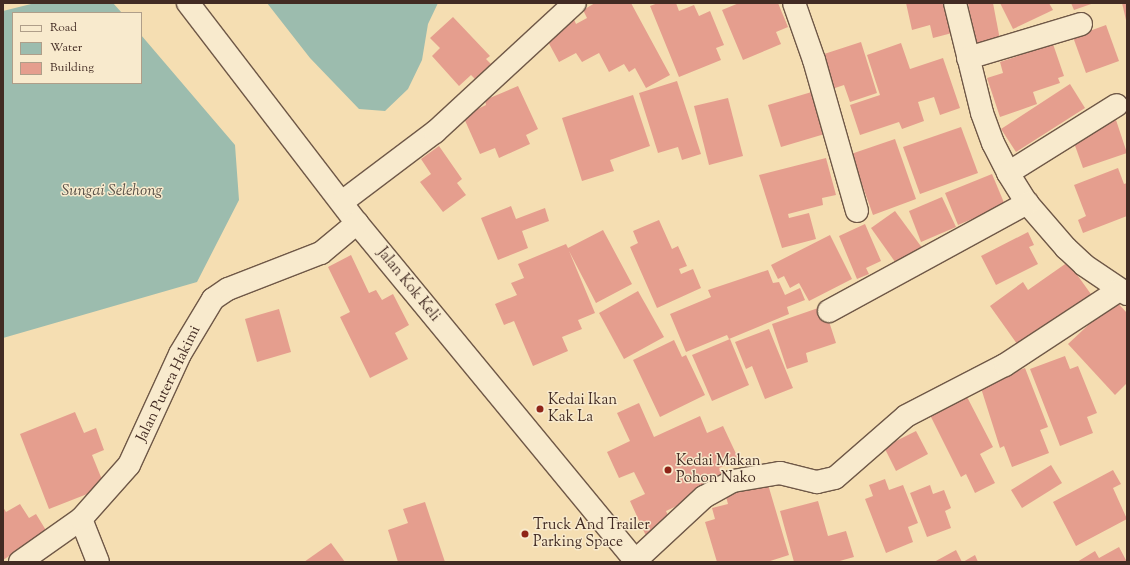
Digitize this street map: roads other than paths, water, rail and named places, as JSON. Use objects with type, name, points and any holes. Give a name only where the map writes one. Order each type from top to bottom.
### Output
[{"type":"street","name":"Jalan Kok Keli","points":[[188,3],[357,223],[635,562]]},
{"type":"street","points":[[342,202],[435,132],[575,3]]},
{"type":"street","points":[[794,3],[816,67],[857,211]]},
{"type":"street","points":[[635,562],[704,497],[733,481],[780,473],[817,482],[835,478],[906,416],[1005,365],[1123,292],[1066,248],[1027,203],[1008,173],[984,119],[955,3]]},
{"type":"street","points":[[968,58],[1081,24]]},
{"type":"street","points":[[1008,173],[1117,104]]},
{"type":"street","points":[[829,311],[1027,203]]},
{"type":"street","name":"Jalan Putera Hakimi","points":[[20,562],[81,519],[129,465],[180,354],[214,300],[228,289],[321,252],[357,223]]},
{"type":"street","points":[[81,519],[98,562]]},
{"type":"water","name":"Sungai Selehong","points":[[35,3],[113,3],[121,12],[12,12],[12,84],[142,84],[142,36],[235,145],[239,200],[197,282],[3,338],[3,11]]},
{"type":"water","points":[[267,3],[438,3],[428,24],[422,60],[408,89],[385,111],[359,109],[310,58]]},
{"type":"place","name":"Kedai Ikan Kak La","points":[[540,409]]},
{"type":"place","name":"Kedai Makan Pohon Nako","points":[[668,470]]},
{"type":"place","name":"Truck And Trailer Parking Space","points":[[525,534]]}]
